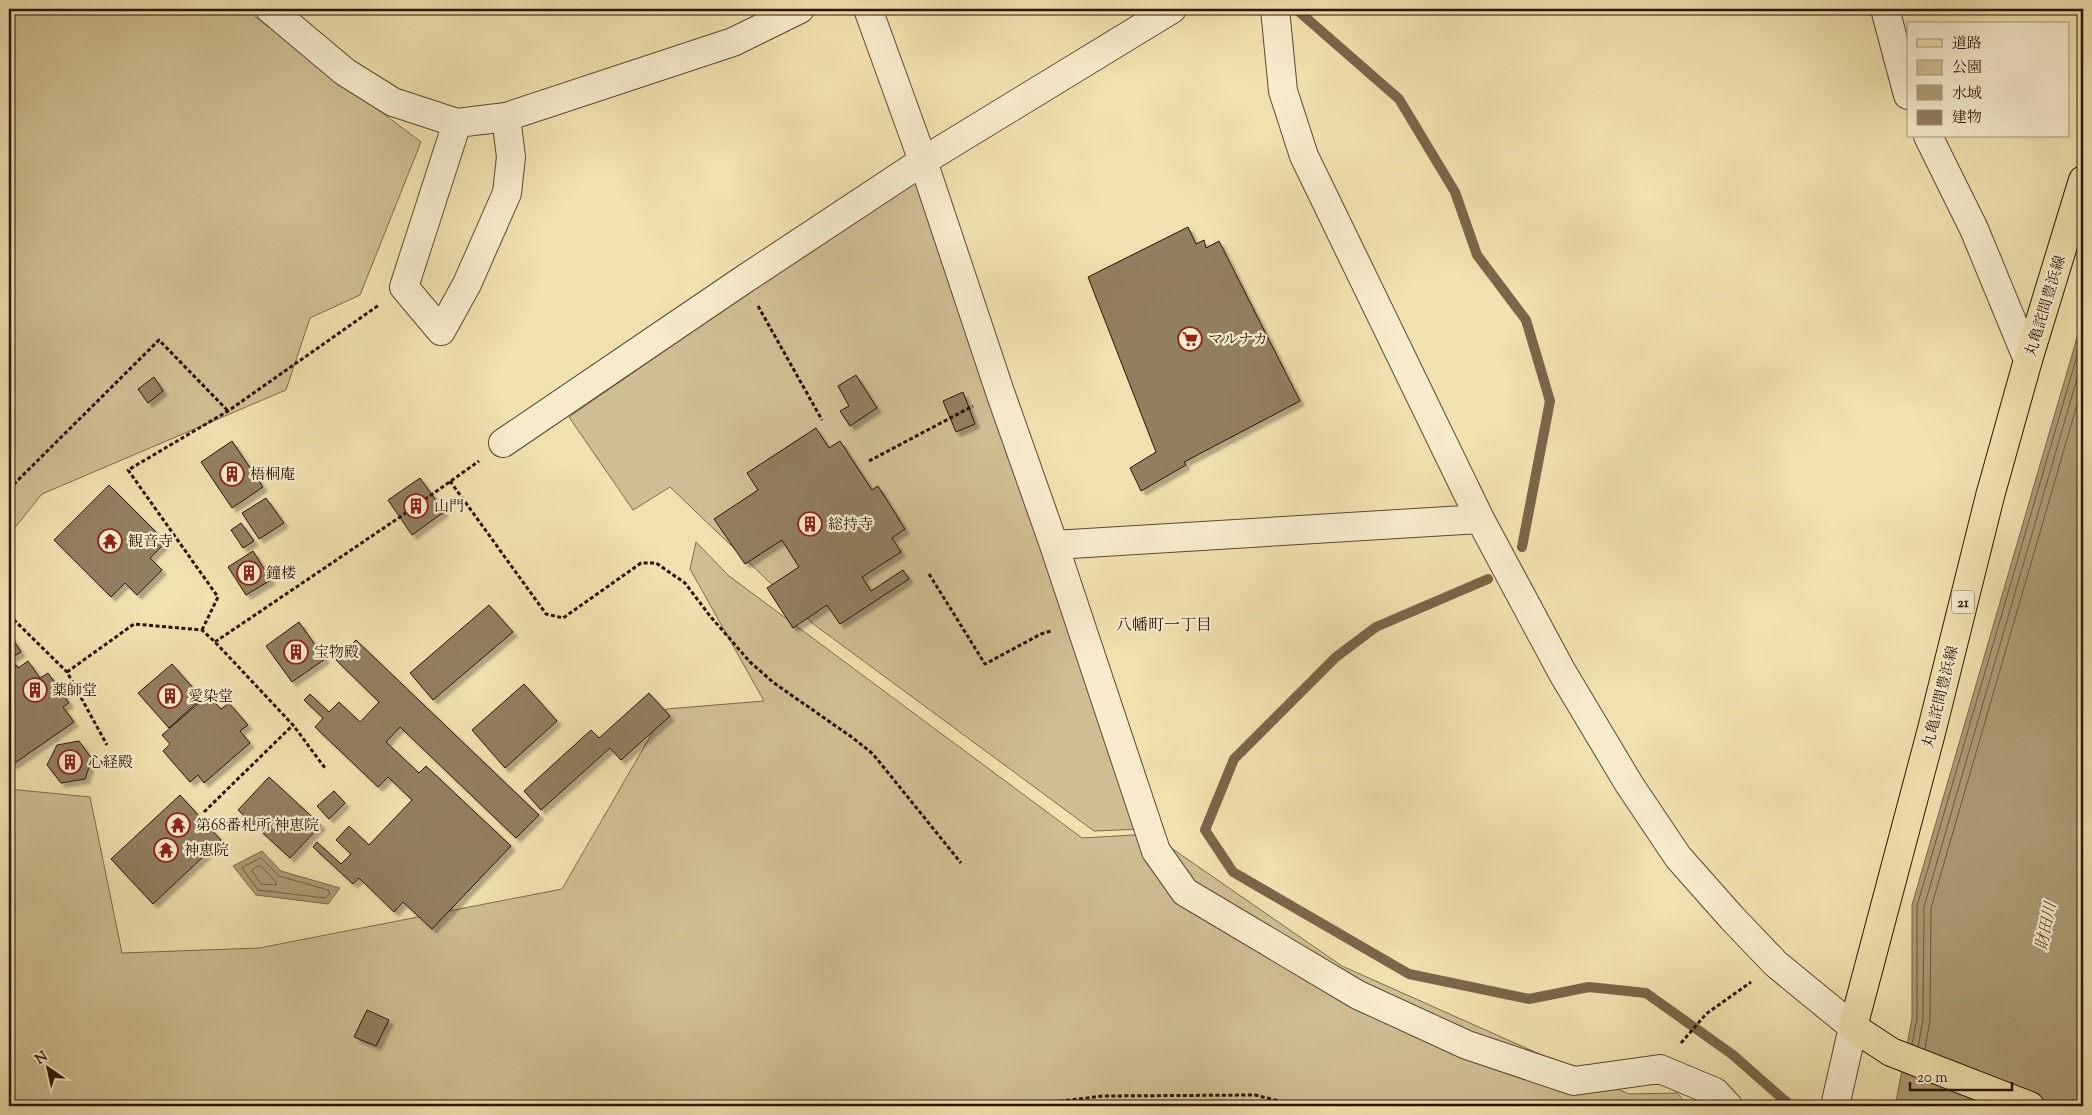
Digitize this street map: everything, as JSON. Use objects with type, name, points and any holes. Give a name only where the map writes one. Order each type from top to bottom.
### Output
[{"type":"main road","name":"丸亀詫間豊浜線","points":[[1853,1027],[1932,729],[1990,496],[2028,360],[2083,180]]},
{"type":"main road","points":[[1853,1027],[1891,1052],[2030,1106]]},
{"type":"street","points":[[270,9],[345,72],[393,102],[456,123],[506,117],[733,42],[800,9]]},
{"type":"street","points":[[868,9],[923,161],[1000,392],[1080,621],[1156,851],[1185,892],[1358,995],[1467,1045],[1574,1080],[1660,1069],[1715,1092],[1728,1106]]},
{"type":"street","points":[[503,443],[743,280],[923,161],[1172,9]]},
{"type":"street","points":[[1275,9],[1283,91],[1304,156],[1480,519],[1562,672],[1635,792],[1678,857],[1776,964],[1853,1027],[1835,1105]]},
{"type":"street","points":[[1884,9],[1907,91]]},
{"type":"street","points":[[456,123],[404,288],[441,331],[467,284],[507,192],[511,157],[506,117]]},
{"type":"street","points":[[1929,138],[1974,229],[2028,360]]},
{"type":"street","points":[[1054,545],[1480,519]]},
{"type":"path","points":[[743,280],[822,420]]},
{"type":"path","points":[[202,630],[218,597],[128,470],[228,411],[404,288]]},
{"type":"path","points":[[9,488],[159,340],[228,411]]},
{"type":"path","points":[[869,461],[1000,392]]},
{"type":"path","points":[[215,642],[450,482],[546,614],[563,618],[641,562],[656,563],[685,583],[710,616],[750,662],[774,683],[873,754],[961,863]]},
{"type":"path","points":[[929,574],[985,664],[1041,634],[1080,621]]},
{"type":"path","points":[[9,615],[67,672],[107,745]]},
{"type":"path","points":[[67,672],[134,624],[202,630],[293,726],[325,768]]},
{"type":"path","points":[[204,812],[293,726]]},
{"type":"path","points":[[1680,1044],[1706,1014],[1776,964]]},
{"type":"path","points":[[1021,1106],[1102,1096],[1255,1095],[1299,1106]]},
{"type":"green space","points":[[9,9],[245,9],[421,142],[360,295],[310,318],[286,390],[42,494],[9,535]]},
{"type":"green space","points":[[914,178],[1144,829],[1094,831],[812,623],[670,487],[633,510],[569,417]]},
{"type":"green space","points":[[696,542],[729,576],[1082,838],[1151,834],[1342,966],[1629,1094],[1677,1093],[1689,1106],[9,1106],[9,789],[90,797],[122,953],[259,948],[562,889],[666,709],[764,701],[690,569]]},
{"type":"water","name":"財田川","points":[[2083,317],[2083,1106],[1895,1106],[1912,1019],[1912,905]]},
{"type":"water","points":[[262,851],[281,871],[340,888],[328,904],[256,895],[233,866]]},
{"type":"building","name":"マルナカ","points":[[1188,227],[1196,244],[1204,240],[1206,248],[1219,241],[1300,401],[1184,462],[1186,465],[1141,491],[1130,468],[1156,452],[1088,277]]},
{"type":"building","points":[[856,375],[877,408],[850,426],[840,411],[849,406],[838,386]]},
{"type":"building","points":[[154,377],[163,391],[148,403],[138,389]]},
{"type":"building","points":[[963,392],[975,424],[956,432],[943,401]]},
{"type":"building","name":"総持寺","points":[[816,428],[829,448],[840,441],[872,490],[878,486],[905,529],[892,538],[901,552],[862,577],[871,591],[903,570],[909,579],[840,624],[827,605],[793,628],[767,588],[799,567],[782,540],[745,564],[714,519],[758,490],[747,473]]},
{"type":"building","name":"梧桐庵","points":[[232,441],[263,487],[232,508],[201,462]]},
{"type":"building","name":"山門","points":[[420,478],[444,512],[412,535],[388,500]]},
{"type":"building","name":"観音寺","points":[[109,485],[166,542],[150,558],[162,570],[137,595],[125,583],[111,597],[54,540]]},
{"type":"building","points":[[266,498],[284,523],[259,539],[242,513]]},
{"type":"building","points":[[241,523],[254,541],[243,548],[231,530]]},
{"type":"building","name":"鐘楼","points":[[253,551],[271,580],[246,595],[228,567]]},
{"type":"building","points":[[489,605],[513,632],[433,700],[410,673]]},
{"type":"building","name":"宝物殿","points":[[299,622],[325,659],[292,682],[266,646]]},
{"type":"building","name":"薬師堂","points":[[9,633],[21,652],[11,658],[18,668],[28,661],[40,678],[48,673],[69,703],[63,707],[74,722],[12,765],[9,760]]},
{"type":"building","points":[[356,640],[539,815],[516,838],[400,727],[386,742],[419,773],[426,766],[511,846],[432,929],[403,902],[394,912],[359,878],[353,884],[313,847],[317,842],[341,864],[351,854],[336,840],[349,826],[369,845],[412,800],[388,777],[378,787],[315,727],[323,718],[304,700],[310,694],[329,712],[339,702],[360,722],[379,702],[336,660]]},
{"type":"building","name":"愛染堂","points":[[172,664],[202,698],[169,728],[138,693]]},
{"type":"building","points":[[524,684],[557,721],[505,768],[472,730]]},
{"type":"building","points":[[649,693],[670,716],[621,760],[610,748],[541,810],[524,791],[591,730],[599,738]]},
{"type":"building","points":[[208,695],[221,709],[229,703],[248,725],[240,731],[250,743],[204,783],[198,775],[190,782],[163,751],[170,744],[162,735]]},
{"type":"building","name":"心経殿","points":[[79,741],[92,759],[85,779],[61,783],[47,765],[57,745]]},
{"type":"building","points":[[269,777],[321,825],[290,858],[238,810]]},
{"type":"building","points":[[334,791],[345,803],[329,819],[317,806]]},
{"type":"building","name":"神恵院","points":[[180,795],[221,840],[153,904],[111,859]]},
{"type":"building","points":[[367,1010],[389,1020],[376,1046],[354,1037]]},
{"type":"waterway","points":[[1296,9],[1399,99],[1455,192],[1477,255],[1526,320],[1550,401],[1522,547]]},
{"type":"waterway","points":[[1488,579],[1376,627],[1336,657],[1234,759],[1205,830],[1233,872],[1409,974],[1529,999],[1589,987],[1646,993],[1733,1055],[1791,1106]]},
{"type":"place","name":"マルナカ","points":[[1190,339]]},
{"type":"place","name":"梧桐庵","points":[[232,474]]},
{"type":"place","name":"山門","points":[[416,506]]},
{"type":"place","name":"総持寺","points":[[810,524]]},
{"type":"place","name":"観音寺","points":[[110,541]]},
{"type":"place","name":"鐘楼","points":[[249,573]]},
{"type":"place","name":"宝物殿","points":[[296,652]]},
{"type":"place","name":"薬師堂","points":[[35,690]]},
{"type":"place","name":"愛染堂","points":[[170,696]]},
{"type":"place","name":"心経殿","points":[[70,762]]},
{"type":"place","name":"第68番札所 神恵院","points":[[178,825]]},
{"type":"place","name":"神恵院","points":[[166,850]]},
{"type":"district","name":"八幡町一丁目","points":[[1164,624]]}]
